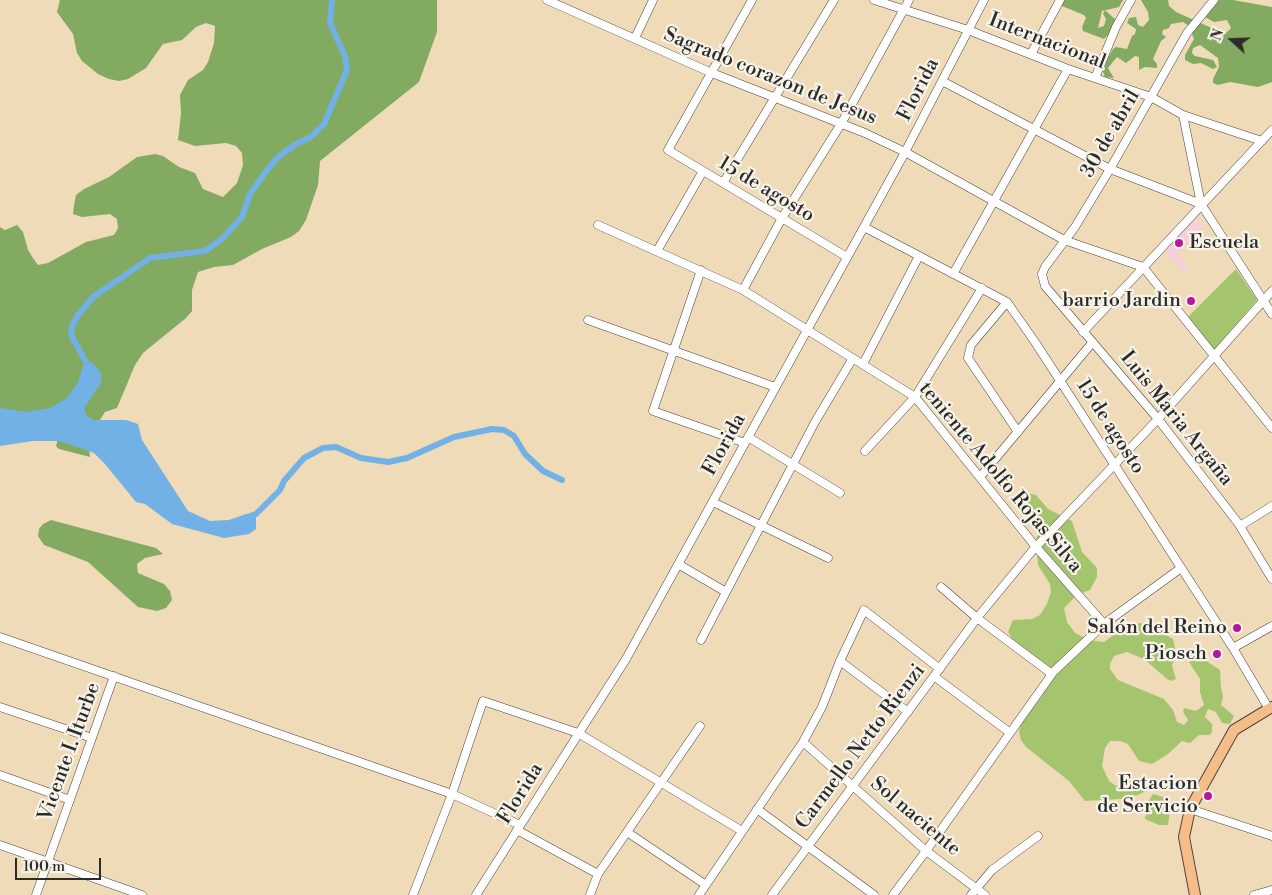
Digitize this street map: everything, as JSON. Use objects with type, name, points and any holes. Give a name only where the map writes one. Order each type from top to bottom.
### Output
[{"type":"main road","points":[[1195,895],[1184,837],[1190,809],[1234,730],[1270,708]]},
{"type":"street","name":"Sagrado corazon de Jesus","points":[[547,0],[712,73],[841,124],[905,152],[1064,240],[1144,267]]},
{"type":"street","points":[[635,38],[653,0]]},
{"type":"street","points":[[712,73],[752,0]]},
{"type":"street","points":[[723,183],[834,0]]},
{"type":"street","name":"Internacional","points":[[874,0],[968,30],[1068,69],[1151,97],[1184,115],[1262,141]]},
{"type":"street","points":[[743,290],[782,218],[841,124],[910,0]]},
{"type":"street","name":"Florida","points":[[476,895],[626,659],[905,152],[984,0]]},
{"type":"street","points":[[1031,54],[1060,0]]},
{"type":"street","points":[[1095,78],[1116,27],[1131,0]]},
{"type":"street","name":"30 de abril","points":[[1045,286],[1042,274],[1044,267],[1064,240],[1110,169],[1187,33],[1214,0]]},
{"type":"street","points":[[953,274],[1068,69]]},
{"type":"street","name":"15 de agosto","points":[[712,73],[668,150],[847,257]]},
{"type":"street","points":[[942,81],[1110,169],[1201,204]]},
{"type":"street","points":[[1184,115],[1201,204],[1272,314]]},
{"type":"street","points":[[1083,332],[1272,130]]},
{"type":"street","points":[[656,251],[703,172]]},
{"type":"street","name":"teniente Adolfo Rojas Silva","points":[[598,225],[743,290],[806,331],[915,397],[1036,547],[1104,624]]},
{"type":"street","name":"15 de agosto","points":[[864,227],[1007,302],[1115,465],[1270,708]]},
{"type":"street","points":[[863,364],[919,256]]},
{"type":"street","points":[[1144,267],[1216,355],[1272,428]]},
{"type":"street","points":[[701,270],[653,411],[746,440],[840,493]]},
{"type":"street","name":"Luis Maria Argaña","points":[[1045,286],[1158,419],[1240,526],[1272,578]]},
{"type":"street","points":[[865,451],[915,397],[982,288]]},
{"type":"street","name":"Carmello Netto Rienzi","points":[[772,895],[807,845],[935,677],[977,618],[1036,547],[1158,419],[1272,291]]},
{"type":"street","points":[[1007,302],[971,345],[968,358],[1018,432]]},
{"type":"street","points":[[588,320],[675,350],[775,388]]},
{"type":"street","points":[[980,477],[1092,343]]},
{"type":"street","points":[[701,640],[793,465],[853,358]]},
{"type":"street","points":[[713,502],[828,558]]},
{"type":"street","points":[[1240,526],[1272,506]]},
{"type":"street","points":[[678,564],[726,592]]},
{"type":"street","points":[[892,895],[926,851],[1050,675],[1104,624],[1181,568]]},
{"type":"street","points":[[941,586],[977,618],[1052,674],[1050,675]]},
{"type":"street","points":[[698,895],[803,742],[822,707],[840,661],[864,610],[940,669]]},
{"type":"street","points":[[1233,648],[1272,626]]},
{"type":"street","points":[[0,637],[452,794],[519,827],[598,874]]},
{"type":"street","points":[[840,661],[908,712]]},
{"type":"street","name":"Vicente I. Iturbe","points":[[36,895],[114,676]]},
{"type":"street","points":[[935,677],[1009,732]]},
{"type":"street","points":[[413,895],[452,794],[482,701],[578,733],[662,781],[742,831]]},
{"type":"street","points":[[0,707],[92,738]]},
{"type":"street","points":[[590,895],[598,874],[700,726]]},
{"type":"street","name":"Sol naciente","points":[[803,742],[974,892],[985,895]]},
{"type":"street","points":[[0,775],[70,800]]},
{"type":"street","points":[[757,809],[874,895]]},
{"type":"street","points":[[1190,809],[1272,836]]},
{"type":"street","points":[[627,832],[706,885]]},
{"type":"street","points":[[974,892],[992,870],[1038,836]]},
{"type":"street","points":[[0,845],[130,893],[142,895]]},
{"type":"street","points":[[1254,895],[1272,890]]},
{"type":"shaded area","points":[[1197,219],[1204,225],[1177,254],[1189,266],[1184,272],[1165,253],[1181,236],[1179,235]]},
{"type":"green space","points":[[60,0],[437,0],[437,32],[419,82],[320,161],[318,185],[306,220],[299,231],[291,237],[262,249],[233,265],[214,267],[198,272],[192,290],[192,311],[143,353],[135,365],[117,408],[105,412],[88,439],[90,457],[59,449],[56,446],[59,436],[0,417],[0,227],[5,230],[17,225],[23,232],[28,250],[38,265],[48,263],[86,242],[114,235],[118,228],[117,219],[110,214],[82,217],[73,214],[76,195],[109,177],[137,157],[155,154],[163,156],[179,167],[195,173],[203,189],[223,197],[237,183],[243,165],[242,153],[236,146],[226,143],[195,146],[178,140],[181,113],[180,95],[188,80],[203,70],[208,62],[214,43],[215,26],[206,23],[196,27],[182,40],[163,44],[146,68],[128,79],[119,81],[98,74],[82,61],[77,53],[73,34],[57,12]]},
{"type":"green space","points":[[1061,0],[1123,0],[1119,7],[1105,10],[1117,21],[1115,27],[1104,39],[1083,31],[1082,27],[1086,18],[1084,15],[1062,6]],"holes":[[[1105,10],[1103,14],[1106,19],[1104,26],[1098,28],[1102,11]]]},
{"type":"green space","points":[[1141,0],[1168,0],[1169,6],[1176,12],[1225,34],[1231,28],[1227,20],[1214,22],[1203,16],[1210,0],[1233,0],[1272,7],[1272,82],[1258,87],[1230,82],[1218,85],[1213,83],[1219,67],[1218,58],[1200,45],[1193,48],[1192,53],[1195,56],[1213,60],[1217,67],[1213,69],[1201,63],[1193,64],[1185,60],[1185,55],[1194,39],[1189,26],[1183,22],[1171,24],[1169,28],[1163,30],[1162,34],[1166,37],[1161,41],[1153,59],[1157,64],[1157,68],[1145,67],[1139,70],[1139,57],[1135,56],[1126,63],[1117,57],[1108,68],[1114,78],[1105,77],[1102,69],[1113,49],[1116,47],[1127,49],[1132,36],[1135,34],[1136,29],[1127,23],[1129,18],[1136,17],[1138,25],[1143,27],[1149,20],[1148,12]]},
{"type":"green space","points":[[1236,269],[1257,300],[1214,350],[1188,317]]},
{"type":"green space","points":[[1027,493],[1036,495],[1048,509],[1072,521],[1082,552],[1097,568],[1097,577],[1090,590],[1077,595],[1064,608],[1067,622],[1075,633],[1089,640],[1104,642],[1123,628],[1140,623],[1153,627],[1173,639],[1176,652],[1172,666],[1176,679],[1171,681],[1167,679],[1144,659],[1127,652],[1114,656],[1110,664],[1110,669],[1118,680],[1164,699],[1173,710],[1177,722],[1184,725],[1188,720],[1183,712],[1184,708],[1196,711],[1204,705],[1200,692],[1200,679],[1189,662],[1191,654],[1200,652],[1209,663],[1220,670],[1223,697],[1221,705],[1234,716],[1230,724],[1222,723],[1216,712],[1208,709],[1205,717],[1212,724],[1212,732],[1209,735],[1199,735],[1190,743],[1182,741],[1168,754],[1152,764],[1139,761],[1128,744],[1120,741],[1110,741],[1105,748],[1102,766],[1109,781],[1116,786],[1140,778],[1147,782],[1146,791],[1138,795],[1120,799],[1085,801],[1069,781],[1026,747],[1021,740],[1019,732],[1021,723],[1042,696],[1048,680],[1046,671],[1015,644],[1008,632],[1013,620],[1032,619],[1040,615],[1047,604],[1051,592],[1050,584],[1038,565],[1036,540],[1037,536],[1048,530],[1024,504],[1024,495]]},
{"type":"green space","points":[[51,520],[156,548],[163,554],[145,558],[137,564],[138,573],[164,584],[170,591],[172,600],[166,608],[157,611],[138,607],[88,562],[44,545],[38,536],[39,529],[43,524]]},
{"type":"green space","points":[[1153,794],[1163,797],[1170,810],[1168,825],[1159,825],[1145,819],[1148,802]]},
{"type":"water","points":[[92,362],[101,373],[101,383],[84,408],[86,415],[93,420],[126,420],[138,424],[142,440],[188,511],[210,521],[229,520],[246,514],[256,514],[256,529],[249,534],[224,538],[172,524],[145,504],[136,502],[94,453],[78,447],[59,441],[33,441],[0,446],[0,408],[26,412],[50,408],[67,398],[78,382],[83,366]]},
{"type":"waterway","points":[[88,372],[87,364],[71,335],[72,326],[78,315],[93,297],[150,258],[205,251],[222,239],[242,217],[250,194],[278,157],[296,144],[311,137],[324,124],[347,70],[345,56],[330,23],[332,0]]},
{"type":"waterway","points":[[247,517],[256,514],[280,490],[284,481],[304,458],[323,448],[336,447],[361,458],[388,462],[407,458],[454,437],[492,429],[504,430],[514,436],[525,454],[543,471],[562,480]]},
{"type":"place","name":"Escuela","points":[[1179,243]]},
{"type":"place","name":"barrio Jardin","points":[[1191,301]]},
{"type":"place","name":"Salón del Reino","points":[[1237,628]]},
{"type":"place","name":"Piosch","points":[[1217,654]]},
{"type":"place","name":"Estacion de Servicio","points":[[1208,796]]}]
